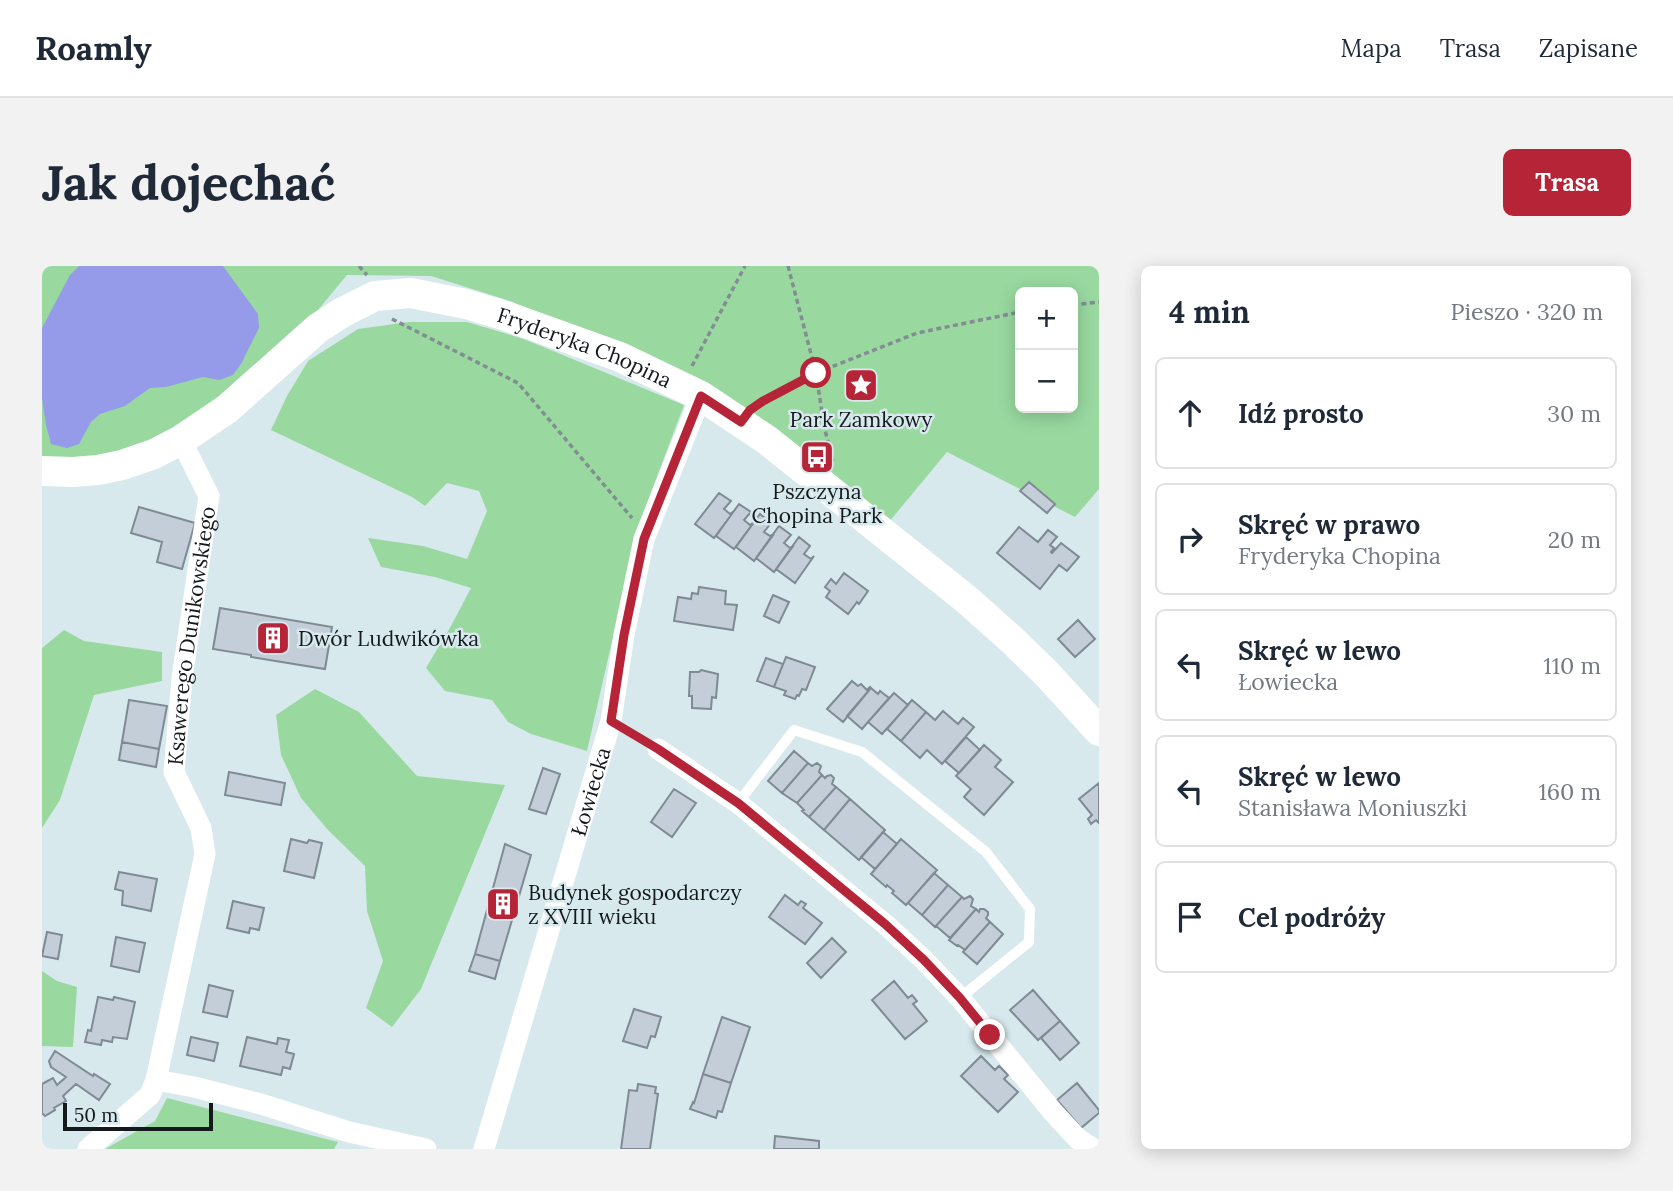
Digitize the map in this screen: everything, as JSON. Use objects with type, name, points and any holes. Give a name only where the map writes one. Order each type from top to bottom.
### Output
[{"type":"street","name":"Fryderyka Chopina","points":[[42,471],[73,472],[122,465],[154,454],[181,440],[227,409],[318,328],[375,296],[411,293],[466,304],[620,357],[701,396],[741,422],[786,454],[966,599],[1047,674],[1099,731]]},
{"type":"street","name":"Łowiecka","points":[[484,1149],[611,721],[624,635],[644,539],[701,396]]},
{"type":"street","name":"Ksawerego Dunikowskiego","points":[[156,1080],[205,854],[201,828],[174,772],[182,678],[209,496],[181,440]]},
{"type":"street","points":[[658,749],[738,803],[885,924],[960,998],[1053,1112],[1079,1139],[1094,1149]]},
{"type":"street","points":[[88,1149],[150,1095],[156,1080],[261,1104],[349,1132],[426,1149]]},
{"type":"lane","points":[[738,803],[793,730],[862,752],[986,852],[1030,909],[1029,942],[960,998]]},
{"type":"path","points":[[701,396],[690,371],[745,266]]},
{"type":"path","points":[[788,266],[816,373],[824,426],[834,466]]},
{"type":"path","points":[[375,296],[382,314],[518,383],[634,520]]},
{"type":"path","points":[[1078,304],[1099,302]]},
{"type":"path","points":[[741,422],[750,410],[763,401],[816,373],[918,333],[1015,313]]},
{"type":"green space","name":"Park Zamkowy","points":[[42,266],[1099,266],[1099,489],[1075,517],[947,452],[889,522],[690,376],[510,301],[431,276],[347,275],[303,328],[228,394],[180,427],[115,455],[42,459]]},
{"type":"green space","points":[[409,322],[467,322],[524,339],[684,405],[638,527],[587,751],[531,734],[508,722],[492,700],[445,691],[426,668],[471,588],[435,577],[381,567],[368,538],[423,546],[467,559],[487,511],[479,491],[447,483],[425,506],[412,497],[271,430],[308,361],[358,329]]},
{"type":"green space","points":[[64,630],[84,641],[162,652],[162,681],[94,695],[60,800],[42,828],[42,648]]},
{"type":"green space","points":[[315,689],[359,712],[417,776],[505,785],[421,989],[392,1027],[366,1008],[383,961],[367,911],[365,866],[328,830],[301,798],[281,755],[276,715]]},
{"type":"green space","points":[[42,971],[57,981],[77,987],[73,1047],[42,1046]]},
{"type":"green space","points":[[167,1098],[338,1142],[334,1149],[105,1149],[155,1121]]},
{"type":"water","points":[[79,266],[223,266],[258,314],[259,328],[233,375],[219,380],[203,377],[166,387],[150,388],[125,406],[100,414],[91,422],[79,444],[67,448],[51,444],[42,398],[42,328],[70,275]]},
{"type":"building","points":[[1029,482],[1055,504],[1047,513],[1020,491]]},
{"type":"building","points":[[719,493],[731,501],[724,509],[730,514],[734,511],[714,538],[695,524]]},
{"type":"building","points":[[739,504],[751,512],[744,520],[750,525],[754,522],[734,549],[716,536]]},
{"type":"building","points":[[139,507],[195,523],[182,569],[157,562],[162,542],[131,533]]},
{"type":"building","points":[[760,514],[771,523],[764,532],[770,536],[774,534],[754,561],[736,547]]},
{"type":"building","points":[[779,526],[791,535],[784,543],[790,548],[794,545],[774,572],[756,558]]},
{"type":"building","points":[[1019,527],[1038,542],[1048,530],[1057,537],[1050,545],[1054,548],[1052,553],[1061,543],[1079,557],[1067,571],[1059,565],[1040,589],[997,553]]},
{"type":"building","points":[[799,537],[810,546],[804,554],[811,559],[814,556],[795,583],[776,569]]},
{"type":"building","points":[[844,573],[868,591],[848,614],[826,597],[830,591],[825,587],[831,579],[836,584]]},
{"type":"building","points":[[699,587],[726,591],[725,604],[737,605],[733,630],[674,621],[678,597],[691,599],[692,593],[698,594]]},
{"type":"building","points":[[773,595],[789,602],[779,623],[764,616]]},
{"type":"building","name":"Dwór Ludwikówka","points":[[220,608],[332,627],[325,669],[213,649]]},
{"type":"building","points":[[1078,620],[1095,639],[1075,657],[1058,639]]},
{"type":"building","points":[[786,657],[815,667],[806,690],[802,689],[795,699],[784,695],[786,691],[774,687]]},
{"type":"building","points":[[766,658],[783,664],[774,687],[757,681]]},
{"type":"building","points":[[701,670],[718,674],[716,698],[712,697],[711,709],[692,708],[692,696],[689,696],[690,672]]},
{"type":"building","points":[[852,681],[867,690],[871,688],[843,722],[827,709]]},
{"type":"building","points":[[871,688],[889,698],[862,729],[847,716]]},
{"type":"building","points":[[894,693],[908,705],[882,734],[868,722]]},
{"type":"building","points":[[129,700],[167,706],[159,749],[122,742]]},
{"type":"building","points":[[912,700],[926,712],[901,741],[887,729]]},
{"type":"building","points":[[943,711],[958,724],[963,718],[974,727],[942,764],[927,750],[920,758],[901,741],[926,712],[935,720]]},
{"type":"building","points":[[966,737],[980,750],[959,773],[945,761]]},
{"type":"building","points":[[122,742],[159,749],[156,767],[119,760]]},
{"type":"building","points":[[984,745],[1001,760],[995,767],[1013,782],[984,815],[964,797],[971,789],[956,776]]},
{"type":"building","points":[[794,751],[808,763],[782,793],[768,781]]},
{"type":"building","points":[[808,763],[821,766],[819,772],[822,775],[797,803],[782,793]]},
{"type":"building","points":[[543,768],[560,774],[546,814],[529,809]]},
{"type":"building","points":[[229,772],[285,783],[281,805],[225,795]]},
{"type":"building","points":[[822,775],[825,778],[831,775],[834,778],[832,784],[836,787],[809,817],[797,803]]},
{"type":"building","points":[[1099,783],[1099,823],[1096,820],[1091,824],[1088,819],[1092,815],[1079,799]]},
{"type":"building","points":[[836,787],[850,799],[824,830],[809,817]]},
{"type":"building","points":[[674,789],[696,803],[672,837],[651,822]]},
{"type":"building","points":[[850,799],[885,830],[859,860],[824,830]]},
{"type":"building","points":[[883,832],[897,844],[875,869],[861,857]]},
{"type":"building","points":[[291,839],[322,843],[314,878],[284,871]]},
{"type":"building","points":[[901,839],[937,870],[906,905],[892,893],[894,891],[871,874]]},
{"type":"building","name":"Budynek gospodarczy z XVIII wieku","points":[[505,844],[531,855],[500,961],[475,954]]},
{"type":"building","points":[[119,872],[157,879],[151,911],[122,905],[123,891],[115,889]]},
{"type":"building","points":[[934,873],[948,885],[922,915],[908,903]]},
{"type":"building","points":[[948,885],[962,897],[935,927],[922,915]]},
{"type":"building","points":[[785,895],[798,905],[801,901],[806,904],[803,908],[822,923],[805,944],[769,917]]},
{"type":"building","points":[[970,896],[973,899],[971,906],[976,909],[950,938],[936,926],[962,897],[964,899]]},
{"type":"building","points":[[233,901],[264,908],[259,930],[250,928],[249,933],[227,928]]},
{"type":"building","points":[[976,909],[979,912],[984,909],[988,912],[986,918],[990,922],[965,950],[949,940]]},
{"type":"building","points":[[990,922],[1003,934],[977,964],[963,952]]},
{"type":"building","points":[[47,932],[62,935],[58,959],[42,956]]},
{"type":"building","points":[[116,937],[145,943],[139,972],[111,966]]},
{"type":"building","points":[[832,938],[846,952],[821,978],[807,963]]},
{"type":"building","points":[[475,954],[500,961],[495,979],[469,971]]},
{"type":"building","points":[[894,981],[908,998],[912,995],[917,1001],[913,1004],[927,1021],[905,1039],[872,1000]]},
{"type":"building","points":[[209,985],[233,991],[227,1017],[203,1012]]},
{"type":"building","points":[[1033,990],[1060,1021],[1038,1040],[1010,1010]]},
{"type":"building","points":[[98,997],[113,1000],[114,997],[135,1002],[127,1039],[113,1037],[112,1042],[102,1040],[101,1045],[85,1042],[88,1030],[91,1031]]},
{"type":"building","points":[[634,1009],[661,1017],[655,1037],[651,1036],[647,1048],[623,1041]]},
{"type":"building","points":[[722,1017],[750,1027],[731,1083],[703,1074]]},
{"type":"building","points":[[1060,1021],[1079,1043],[1060,1060],[1041,1038]]},
{"type":"building","points":[[191,1037],[218,1043],[214,1061],[187,1055]]},
{"type":"building","points":[[247,1037],[277,1044],[278,1038],[289,1040],[286,1052],[294,1054],[290,1069],[283,1067],[281,1075],[240,1066]]},
{"type":"building","points":[[55,1051],[110,1084],[99,1100],[76,1084],[63,1096],[66,1101],[45,1116],[42,1114],[42,1084],[53,1078],[57,1085],[66,1077],[51,1067],[49,1061]]},
{"type":"building","points":[[981,1056],[995,1070],[999,1066],[1008,1075],[1004,1079],[1018,1092],[998,1112],[961,1076]]},
{"type":"building","points":[[703,1074],[731,1083],[722,1112],[718,1111],[716,1118],[690,1109]]},
{"type":"building","points":[[1077,1083],[1099,1110],[1099,1113],[1081,1128],[1057,1100]]},
{"type":"building","points":[[638,1084],[656,1087],[655,1093],[658,1094],[650,1149],[621,1149],[629,1090],[637,1091]]},
{"type":"building","points":[[775,1136],[819,1141],[819,1149],[774,1149]]},
{"type":"place","name":"Park Zamkowy","points":[[861,385]]},
{"type":"place","name":"Pszczyna Chopina Park","points":[[817,457]]},
{"type":"place","name":"Dwór Ludwikówka","points":[[273,638]]},
{"type":"place","name":"Budynek gospodarczy z XVIII wieku","points":[[503,904]]},
{"type":"route","points":[[816,373],[763,401],[750,410],[741,422],[701,396],[644,539],[624,635],[611,721],[738,803],[885,924],[960,998],[990,1035]]}]
